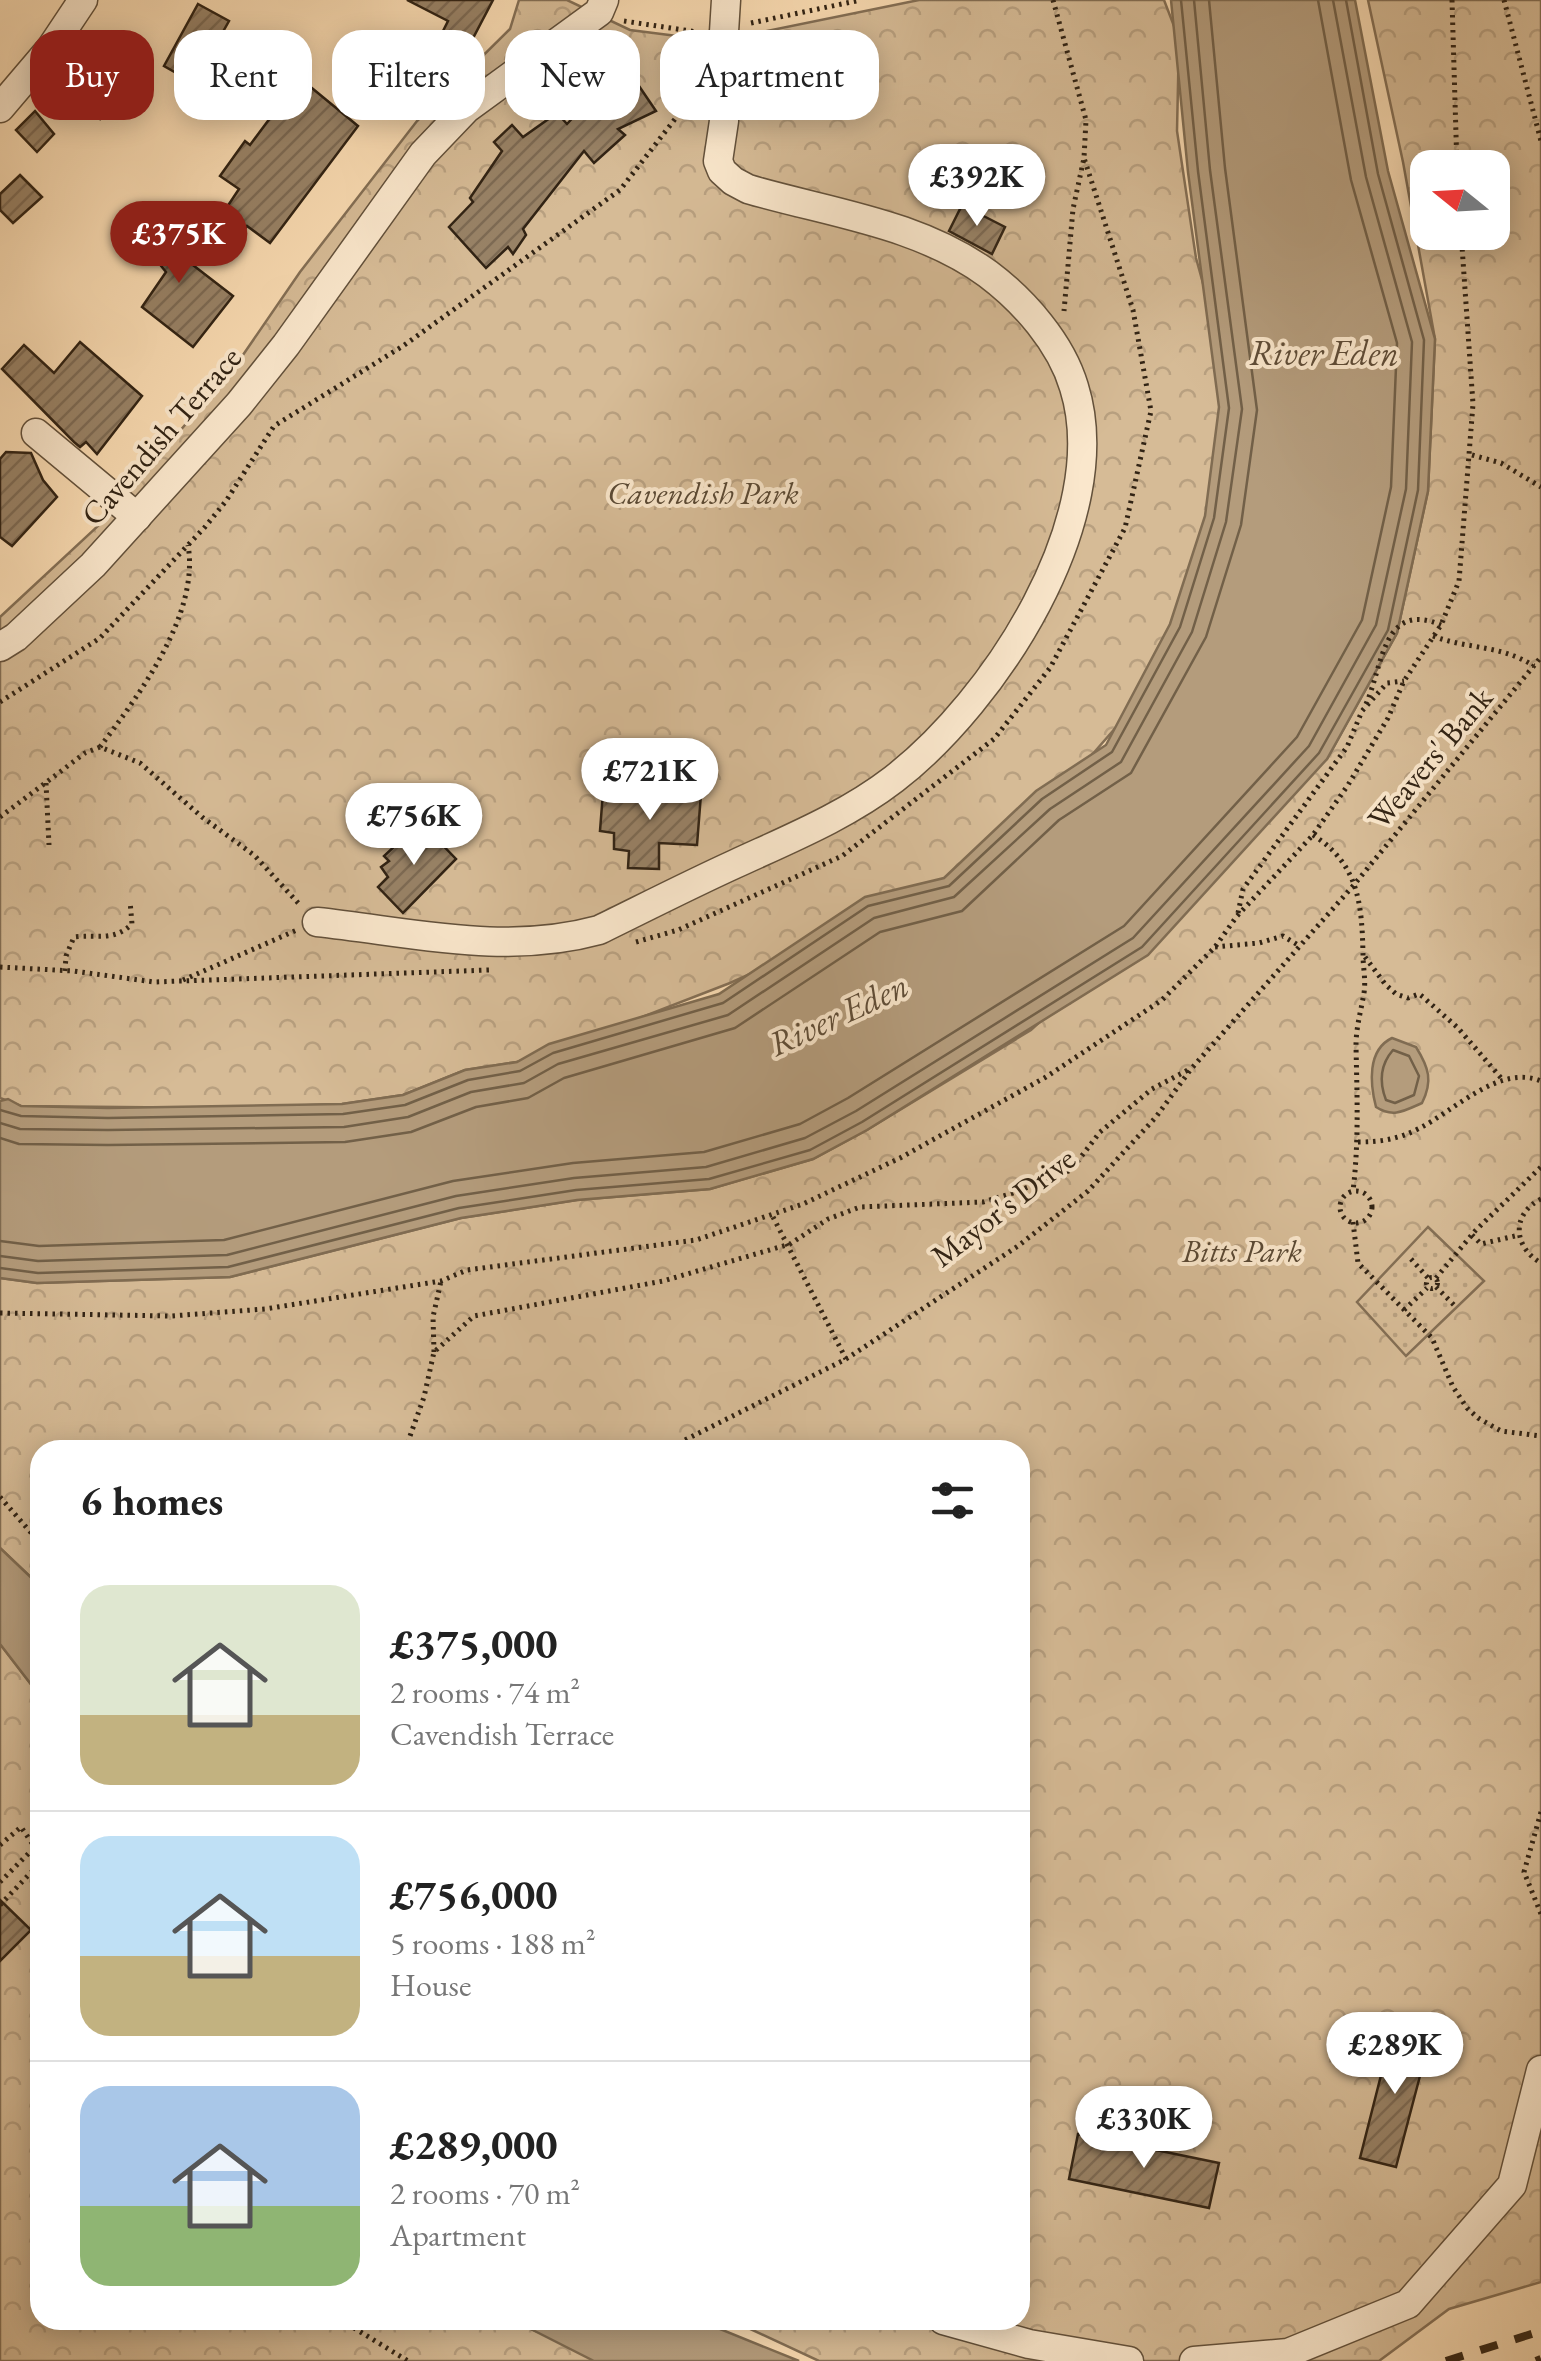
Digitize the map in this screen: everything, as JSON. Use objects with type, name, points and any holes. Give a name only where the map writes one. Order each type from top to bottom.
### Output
[{"type":"street","points":[[0,108],[51,48],[83,0]]},
{"type":"street","name":"Cavendish Terrace","points":[[0,647],[93,564],[239,404],[423,154],[466,109],[600,12],[604,0]]},
{"type":"street","points":[[724,30],[726,0]]},
{"type":"street","points":[[317,922],[512,944],[568,939],[599,930],[807,831],[891,782],[958,722],[1027,622],[1064,540],[1076,500],[1080,411],[1059,352],[1040,326],[991,276],[933,241],[733,182],[718,161],[724,120]]},
{"type":"street","points":[[36,432],[138,517]]},
{"type":"street","points":[[1194,2361],[1288,2352],[1408,2304],[1512,2186],[1541,2070]]},
{"type":"street","points":[[979,2330],[1030,2344],[1129,2361]]},
{"type":"path","points":[[1054,0],[1086,120],[1059,352]]},
{"type":"path","points":[[1452,0],[1456,150]]},
{"type":"path","points":[[1504,0],[1541,141]]},
{"type":"path","points":[[0,702],[100,638],[226,501],[274,426],[419,335],[620,190],[677,120]]},
{"type":"path","points":[[624,946],[678,930],[842,856],[994,739],[1050,668],[1125,528],[1151,411],[1134,310],[1084,158]]},
{"type":"path","points":[[0,1313],[170,1316],[265,1309],[442,1281],[467,1270],[696,1240],[774,1216],[900,1158],[1046,1077],[1162,1000],[1216,946],[1238,916],[1313,835],[1368,754],[1404,681],[1440,625],[1458,582],[1473,404],[1461,250]]},
{"type":"path","points":[[1471,454],[1502,463],[1541,487]]},
{"type":"path","points":[[0,817],[85,753],[100,748],[148,683],[183,606],[191,564],[188,543]]},
{"type":"path","points":[[1238,916],[1243,889],[1347,747],[1375,683],[1378,662],[1394,631],[1402,622],[1420,618],[1440,625]]},
{"type":"path","points":[[1434,636],[1539,662]]},
{"type":"path","name":"Weavers' Bank","points":[[1353,886],[1539,662]]},
{"type":"path","points":[[1362,711],[1387,683],[1404,681]]},
{"type":"path","points":[[100,748],[140,763],[166,783],[202,817],[254,855],[317,922],[181,981]]},
{"type":"path","points":[[46,782],[48,844]]},
{"type":"path","points":[[1313,835],[1341,858],[1359,892],[1364,914],[1365,988],[1356,1027],[1358,1142],[1352,1191]]},
{"type":"path","name":"Mayor's Drive","points":[[685,1440],[846,1360],[1018,1246],[1088,1191],[1156,1117],[1190,1069],[1353,886]]},
{"type":"path","points":[[65,971],[74,937],[109,938],[132,924],[130,901]]},
{"type":"path","points":[[1216,946],[1258,943],[1283,936],[1298,946]]},
{"type":"path","points":[[1363,954],[1396,994],[1408,998],[1419,994],[1458,1028],[1502,1079]]},
{"type":"path","points":[[0,966],[154,982],[496,970]]},
{"type":"path","points":[[434,1352],[474,1316],[663,1281],[790,1244],[828,1218],[860,1207],[982,1202],[1071,1170],[1100,1132],[1152,1090],[1190,1069]]},
{"type":"path","points":[[1358,1142],[1385,1142],[1418,1130],[1502,1079],[1522,1076],[1541,1081]]},
{"type":"path","points":[[1404,1310],[1541,1167]]},
{"type":"path","points":[[1352,1191],[1363,1192],[1372,1205],[1366,1220],[1353,1222],[1343,1216],[1340,1206],[1344,1196],[1352,1191]]},
{"type":"path","points":[[1541,1199],[1522,1216],[1519,1236],[1523,1248],[1541,1263]]},
{"type":"path","points":[[774,1216],[846,1360]]},
{"type":"path","points":[[1353,1222],[1358,1263],[1432,1338],[1453,1387],[1478,1418],[1501,1431],[1541,1436]]},
{"type":"path","points":[[1472,1235],[1481,1244],[1519,1236]]},
{"type":"path","points":[[1411,1259],[1454,1305]]},
{"type":"path","points":[[409,1440],[434,1352],[433,1317],[442,1281]]},
{"type":"path","points":[[0,1497],[30,1532]]},
{"type":"path","points":[[1541,1812],[1524,1872],[1541,1914]]},
{"type":"path","points":[[0,1844],[21,1827],[30,1838]]},
{"type":"path","points":[[0,1882],[30,1852]]},
{"type":"path","points":[[0,1905],[30,1874]]},
{"type":"path","points":[[357,2330],[408,2361]]},
{"type":"green space","name":"Cavendish Park","points":[[519,0],[567,0],[630,30],[509,30]]},
{"type":"green space","name":"Cavendish Park","points":[[919,0],[1164,0],[1179,39],[1177,131],[1196,258],[1212,316],[1223,388],[1195,603],[1145,694],[1050,803],[968,867],[834,936],[730,983],[580,1041],[517,1062],[465,1070],[403,1095],[342,1104],[221,1108],[21,1106],[0,1098],[0,617],[98,526],[234,368],[300,272],[417,121],[485,120],[485,54],[505,34],[505,120],[640,120],[640,31],[660,34],[660,120],[879,120],[879,30],[771,30]]},
{"type":"green space","name":"Bitts Park","points":[[1368,0],[1541,0],[1541,2282],[1449,2309],[1379,2361],[819,2361],[752,2330],[1030,2330],[1030,1440],[30,1440],[30,1576],[0,1548],[0,1278],[37,1283],[230,1277],[461,1218],[577,1200],[710,1189],[813,1159],[867,1130],[1031,1030],[1327,759],[1397,633],[1428,491],[1435,339],[1419,250],[1510,250],[1510,150],[1410,150],[1410,201]]},
{"type":"green space","points":[[1428,1227],[1484,1281],[1406,1356],[1357,1302]]},
{"type":"green space","points":[[0,1644],[30,1683],[30,2330],[533,2330],[609,2361],[0,2361]]},
{"type":"water","name":"River Eden","points":[[1171,0],[1355,0],[1388,171],[1435,339],[1428,491],[1397,633],[1327,759],[1148,955],[867,1130],[813,1159],[710,1189],[577,1200],[461,1218],[230,1277],[37,1283],[0,1278],[0,1101],[8,1099],[21,1106],[108,1108],[342,1104],[403,1095],[465,1070],[517,1062],[549,1044],[719,994],[865,897],[944,878],[1036,791],[1106,745],[1170,624],[1205,516],[1219,407],[1188,172]]},
{"type":"water","points":[[1392,1038],[1416,1047],[1427,1068],[1428,1081],[1422,1103],[1393,1113],[1376,1107],[1372,1088],[1374,1059]]},
{"type":"water","points":[[0,1548],[30,1576],[30,1683],[0,1644]]},
{"type":"water","points":[[533,2330],[723,2330],[799,2361],[594,2361]]},
{"type":"building","points":[[407,0],[493,0],[477,30],[444,30],[448,21]]},
{"type":"building","points":[[198,4],[229,21],[224,30],[184,30]]},
{"type":"building","points":[[174,48],[174,72],[164,66]]},
{"type":"building","points":[[640,87],[656,111],[640,119]]},
{"type":"building","points":[[312,88],[332,105],[332,120],[351,120],[358,126],[270,243],[247,226],[237,239],[217,222],[239,189],[220,176],[245,141],[250,145],[269,120],[312,120]]},
{"type":"building","points":[[30,116],[30,120],[42,120],[54,134],[37,152],[16,130]]},
{"type":"building","points":[[547,120],[563,120],[567,124],[571,120],[637,120],[618,129],[625,135],[594,163],[584,151],[523,229],[526,235],[513,254],[508,247],[486,268],[449,227],[473,202],[470,198],[502,151],[494,142],[512,125],[523,137]]},
{"type":"building","points":[[20,175],[42,197],[13,223],[0,210],[0,194]]},
{"type":"building","points":[[962,205],[1005,227],[992,254],[949,231]]},
{"type":"building","points":[[150,208],[166,223],[154,235],[233,296],[193,347],[142,307],[166,272],[127,224]]},
{"type":"building","points":[[80,342],[142,396],[97,454],[86,442],[80,447],[74,442],[2,369],[24,345],[54,373]]},
{"type":"building","points":[[6,452],[31,453],[43,480],[57,497],[12,546],[0,537],[0,459]]},
{"type":"building","points":[[603,792],[701,794],[697,845],[659,843],[659,869],[628,868],[629,851],[614,849],[614,833],[600,831]]},
{"type":"building","points":[[427,829],[456,859],[403,913],[378,887],[388,877],[381,867],[389,861],[384,856],[412,830],[422,836]]},
{"type":"building","points":[[0,1900],[30,1931],[0,1961]]},
{"type":"building","points":[[1393,2028],[1430,2038],[1396,2167],[1360,2158]]},
{"type":"building","points":[[1078,2134],[1219,2163],[1209,2208],[1069,2179]]},
{"type":"railway","points":[[1446,2361],[1541,2331]]},
{"type":"railway","points":[[1536,2361],[1541,2359]]}]
